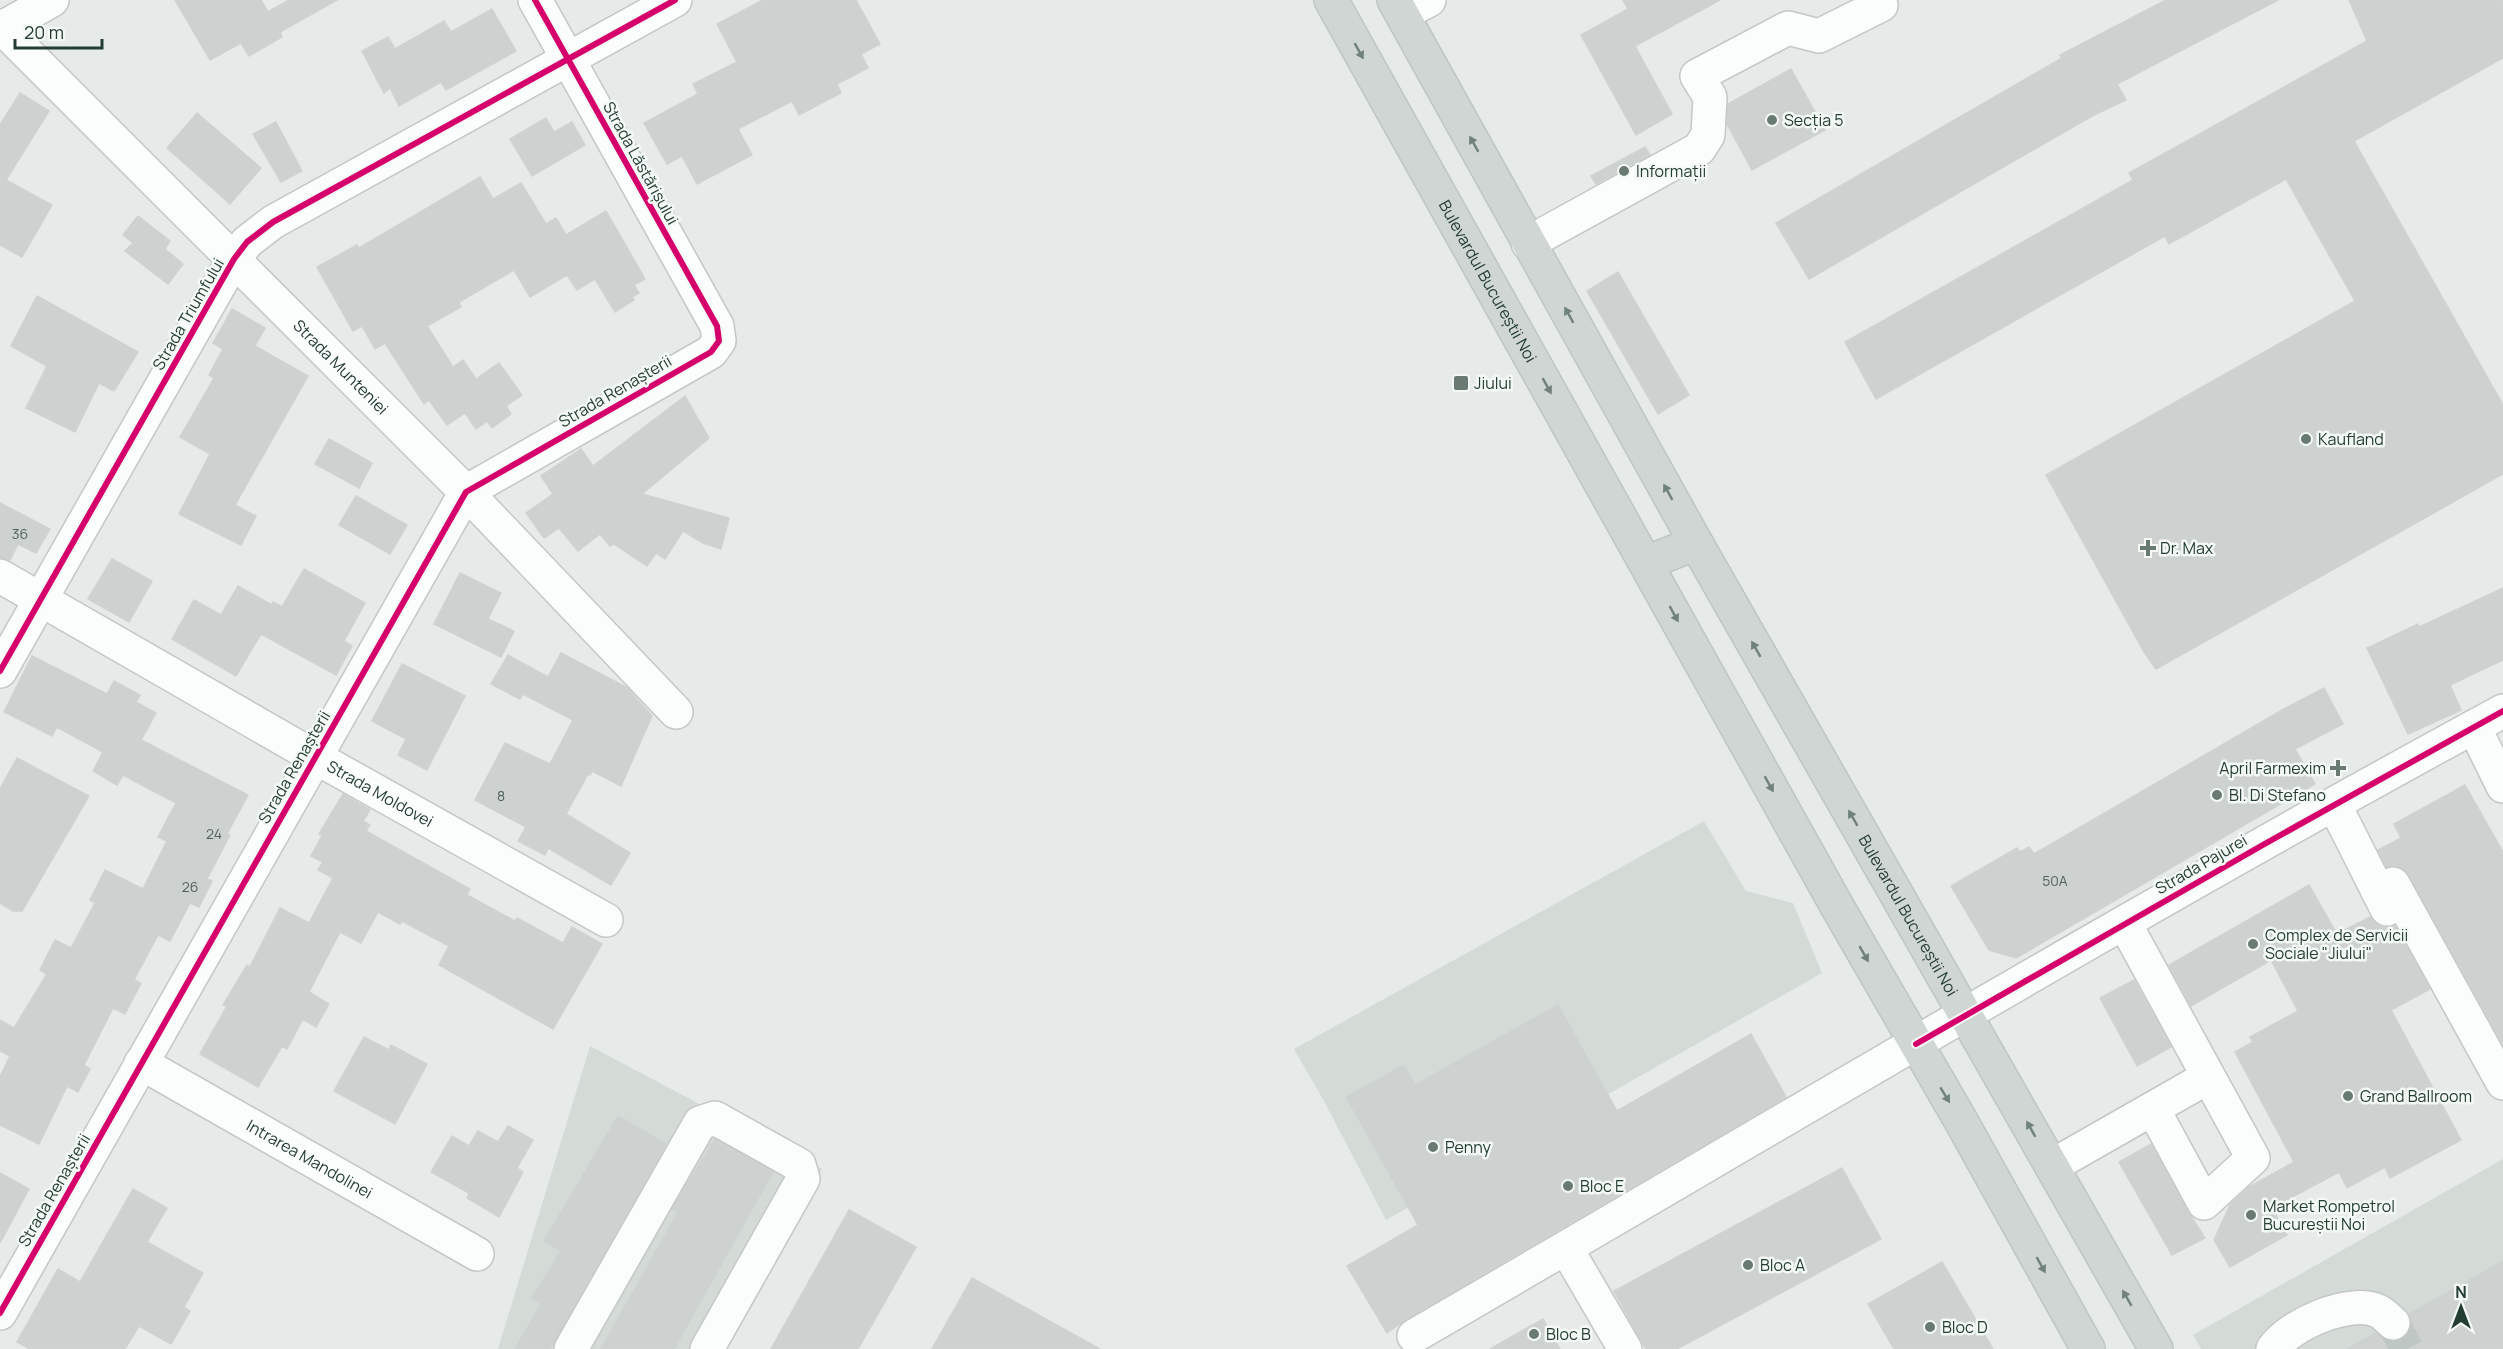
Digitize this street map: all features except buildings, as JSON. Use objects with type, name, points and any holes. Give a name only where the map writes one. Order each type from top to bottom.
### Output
[{"type":"main road","name":"Bulevardul Bucureștii Noi","points":[[1331,0],[2088,1349]]},
{"type":"main road","name":"Bulevardul Bucureștii Noi","points":[[1409,5],[1528,243],[1696,543],[2156,1349]]},
{"type":"main road","points":[[1646,562],[1696,543]]},
{"type":"street","points":[[1,29],[52,0]]},
{"type":"street","name":"Strada Lăstărișului","points":[[535,0],[717,326],[719,341]]},
{"type":"street","name":"Strada Triumfului","points":[[0,671],[234,259],[247,242],[273,222],[675,0]]},
{"type":"street","points":[[1528,243],[1700,149],[1708,135],[1710,97],[1697,76],[1788,28],[1819,36],[1881,5]]},
{"type":"street","name":"Strada Munteniei","points":[[1,29],[466,492],[676,712]]},
{"type":"street","name":"Strada Renașterii","points":[[0,1313],[466,492],[711,352],[719,341]]},
{"type":"street","name":"Strada Moldovei","points":[[0,576],[315,757],[606,920]]},
{"type":"street","name":"Strada Pajurei","points":[[1414,1336],[1966,1014],[2334,804],[2503,711]]},
{"type":"street","points":[[2474,727],[2503,786]]},
{"type":"street","points":[[2334,804],[2383,901],[2393,884],[2503,1083]]},
{"type":"street","points":[[2125,924],[2253,1158],[2204,1203],[2153,1109]]},
{"type":"street","name":"Intrarea Mandolinei","points":[[141,1063],[477,1254]]},
{"type":"street","points":[[2052,1166],[2208,1077]]},
{"type":"street","points":[[571,1349],[700,1123],[715,1118],[799,1165],[803,1179],[707,1349]]},
{"type":"street","points":[[1566,1248],[1625,1349]]},
{"type":"street","points":[[2272,1349],[2288,1332],[2339,1311],[2357,1307],[2378,1311],[2393,1323]]},
{"type":"shaded area","points":[[1704,821],[1746,891],[1793,903],[1822,973],[1386,1220],[1294,1049]]},
{"type":"shaded area","points":[[590,1046],[822,1169],[722,1349],[498,1349]]},
{"type":"shaded area","points":[[2503,1159],[2503,1349],[2201,1349],[2193,1335]]},
{"type":"tunnel","points":[[2393,1323],[2407,1349]]},
{"type":"cycle path","points":[[0,1313],[466,492],[711,352],[719,341],[717,326],[535,0]]},
{"type":"cycle path","points":[[0,671],[234,259],[247,242],[273,222],[675,0]]},
{"type":"cycle path","points":[[1916,1044],[2261,846],[2503,711]]},
{"type":"place","name":"Secția 5","points":[[1772,120]]},
{"type":"place","name":"Informații","points":[[1624,171]]},
{"type":"place","name":"Jiului","points":[[1461,383]]},
{"type":"place","name":"Kaufland","points":[[2306,439]]},
{"type":"place","name":"Dr. Max","points":[[2148,548]]},
{"type":"place","name":"April Farmexim","points":[[2338,768]]},
{"type":"place","name":"Bl. Di Stefano","points":[[2217,795]]},
{"type":"place","name":"Complex de Servicii Sociale \"Jiului\"","points":[[2253,944]]},
{"type":"place","name":"Grand Ballroom","points":[[2348,1096]]},
{"type":"place","name":"Penny","points":[[1433,1147]]},
{"type":"place","name":"Bloc E","points":[[1568,1186]]},
{"type":"place","name":"Market Rompetrol Bucureștii Noi","points":[[2251,1215]]},
{"type":"place","name":"Bloc A","points":[[1748,1265]]},
{"type":"place","name":"Bloc D","points":[[1930,1327]]},
{"type":"place","name":"Bloc B","points":[[1534,1334]]}]
